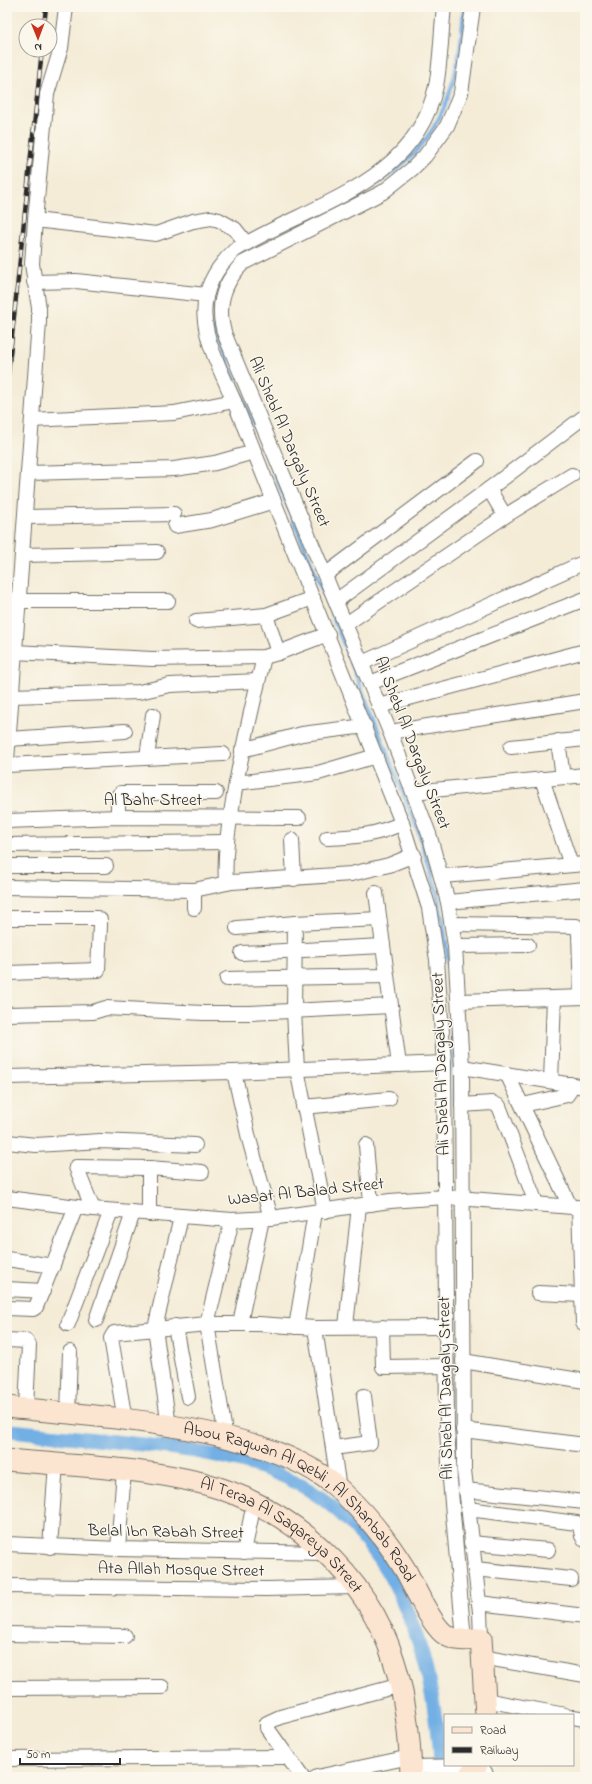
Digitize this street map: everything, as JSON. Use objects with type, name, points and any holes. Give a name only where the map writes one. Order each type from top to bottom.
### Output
[{"type":"street","points":[[7,760],[39,322],[37,295],[32,264],[35,220],[47,94],[61,48],[66,7]]},
{"type":"street","name":"Ali Shebl Al Dargaly Street","points":[[444,7],[436,86],[420,127],[403,151],[382,171],[357,188],[246,243],[235,250],[220,266],[206,296],[204,317],[207,339],[234,401],[365,726],[414,855],[424,887],[434,934],[441,1002],[444,1063],[446,1366],[450,1480],[475,1645]]},
{"type":"street","name":"Ali Shebl Al Dargaly Street","points":[[473,7],[461,93],[446,126],[425,156],[408,173],[383,192],[251,258],[236,270],[230,278],[222,296],[220,316],[225,335],[390,732],[429,834],[442,876],[448,902],[455,946],[462,1067],[463,1430],[466,1490],[479,1603],[475,1645]]},
{"type":"street","points":[[35,220],[156,234],[193,221],[210,218],[228,224],[235,229],[246,243]]},
{"type":"street","points":[[34,282],[76,281],[206,296]]},
{"type":"street","points":[[32,420],[174,413],[234,401]]},
{"type":"street","points":[[336,601],[489,489],[585,416]]},
{"type":"street","points":[[28,473],[174,470],[215,463],[254,452]]},
{"type":"street","points":[[325,574],[477,461]]},
{"type":"street","points":[[346,624],[505,516],[572,475]]},
{"type":"street","points":[[489,489],[505,516]]},
{"type":"street","points":[[25,517],[212,520],[274,501]]},
{"type":"street","points":[[22,555],[157,552]]},
{"type":"street","points":[[362,663],[585,562]]},
{"type":"street","points":[[196,621],[266,615],[313,598]]},
{"type":"street","points":[[370,683],[585,599]]},
{"type":"street","points":[[19,601],[168,601]]},
{"type":"street","points":[[266,615],[278,654]]},
{"type":"street","points":[[14,652],[152,659],[264,657],[278,654],[328,634]]},
{"type":"street","points":[[379,706],[585,651]]},
{"type":"street","points":[[226,883],[226,842],[242,750],[264,657]]},
{"type":"street","points":[[12,696],[140,692],[170,685],[258,681]]},
{"type":"street","points":[[390,732],[585,701]]},
{"type":"street","points":[[147,757],[153,715]]},
{"type":"street","points":[[242,750],[302,734],[365,726]]},
{"type":"street","points":[[9,739],[125,731]]},
{"type":"street","points":[[511,747],[585,739]]},
{"type":"street","points":[[558,741],[563,777]]},
{"type":"street","points":[[7,765],[223,754]]},
{"type":"street","points":[[236,783],[318,773],[376,756]]},
{"type":"street","points":[[413,792],[585,775]]},
{"type":"street","points":[[442,876],[578,864],[542,779]]},
{"type":"street","points":[[118,817],[118,796],[120,794],[216,793]]},
{"type":"street","name":"Al Bahr Street","points":[[7,821],[118,817],[230,819],[299,818]]},
{"type":"street","points":[[327,838],[366,836],[379,833],[402,823]]},
{"type":"street","points":[[292,840],[294,879]]},
{"type":"street","points":[[7,845],[226,842]]},
{"type":"street","points":[[7,887],[194,890],[214,887],[226,883],[351,874],[389,864],[414,855]]},
{"type":"street","points":[[7,866],[106,866]]},
{"type":"street","points":[[448,902],[585,889]]},
{"type":"street","points":[[194,890],[194,908]]},
{"type":"street","points":[[376,893],[399,1065]]},
{"type":"street","points":[[7,918],[97,918],[99,919],[100,925],[98,970],[7,973]]},
{"type":"street","points":[[237,928],[295,923],[379,919]]},
{"type":"street","points":[[295,923],[294,1011],[297,1069],[320,1211],[296,1327]]},
{"type":"street","points":[[452,924],[579,931],[582,953],[583,997],[459,1001]]},
{"type":"street","points":[[455,946],[528,945]]},
{"type":"street","points":[[242,953],[383,946]]},
{"type":"street","points":[[227,979],[387,976]]},
{"type":"street","points":[[551,1081],[554,998]]},
{"type":"street","points":[[7,1014],[94,1012],[103,1008],[203,1013],[294,1011],[391,1006]]},
{"type":"street","points":[[7,1077],[234,1072],[444,1063]]},
{"type":"street","points":[[462,1067],[585,1087]]},
{"type":"street","points":[[234,1072],[267,1218],[240,1323]]},
{"type":"street","points":[[507,1074],[522,1105],[578,1207],[583,1317]]},
{"type":"street","points":[[522,1105],[567,1095],[570,1084]]},
{"type":"street","points":[[303,1107],[389,1099]]},
{"type":"street","points":[[462,1105],[492,1103],[499,1106],[536,1203]]},
{"type":"street","points":[[7,1142],[36,1145],[100,1141],[195,1145]]},
{"type":"street","points":[[346,1326],[365,1205],[366,1145]]},
{"type":"street","points":[[93,1209],[75,1167],[149,1168],[202,1172]]},
{"type":"street","points":[[149,1168],[149,1214]]},
{"type":"street","name":"Wasat Al Balad Street","points":[[7,1198],[111,1211],[232,1220],[267,1218],[365,1205],[445,1197],[462,1197],[578,1207]]},
{"type":"street","points":[[13,1308],[34,1309],[76,1207]]},
{"type":"street","points":[[68,1324],[111,1211]]},
{"type":"street","points":[[96,1320],[133,1213]]},
{"type":"street","points":[[169,1426],[155,1328],[181,1217]]},
{"type":"street","points":[[226,1438],[207,1324],[232,1220]]},
{"type":"street","points":[[7,1258],[53,1266]]},
{"type":"street","points":[[7,1288],[43,1290]]},
{"type":"street","points":[[538,1293],[582,1295]]},
{"type":"street","points":[[125,1420],[110,1336],[114,1333],[175,1326],[240,1323],[315,1328],[346,1326],[446,1327]]},
{"type":"street","points":[[175,1326],[188,1397]]},
{"type":"street","points":[[382,1326],[383,1367],[446,1366]]},
{"type":"street","points":[[315,1328],[339,1489]]},
{"type":"street","points":[[7,1340],[23,1341],[29,1345],[16,1408]]},
{"type":"street","points":[[68,1414],[70,1352]]},
{"type":"street","points":[[463,1361],[585,1381]]},
{"type":"street","points":[[333,1448],[370,1443],[364,1396]]},
{"type":"street","name":"Abou Ragwan Al Qebli , Al Shanbab Road","points":[[16,1408],[169,1426],[226,1438],[287,1456],[323,1476],[339,1489],[359,1509],[391,1549],[438,1628],[452,1638],[475,1645]]},
{"type":"street","points":[[463,1430],[585,1445]]},
{"type":"street","name":"Al Teraa Al Saqareya Street","points":[[7,1460],[178,1477],[204,1484],[254,1503],[292,1525],[325,1553],[355,1587],[384,1634],[401,1686],[408,1725],[413,1767]]},
{"type":"street","points":[[50,1547],[56,1464]]},
{"type":"street","points":[[118,1549],[124,1471]]},
{"type":"street","points":[[466,1490],[585,1502]]},
{"type":"street","points":[[244,1552],[254,1503]]},
{"type":"street","points":[[468,1509],[577,1523],[580,1526],[582,1536],[585,1540]]},
{"type":"street","points":[[471,1543],[548,1550]]},
{"type":"street","name":"Belal Ibn Rabah Street","points":[[7,1544],[118,1549],[325,1553]]},
{"type":"street","points":[[475,1568],[571,1579]]},
{"type":"street","name":"Ata Allah Mosque Street","points":[[7,1586],[258,1589],[355,1587]]},
{"type":"street","points":[[479,1603],[585,1616]]},
{"type":"street","points":[[7,1634],[125,1636]]},
{"type":"street","points":[[555,1714],[485,1707],[475,1645],[585,1676]]},
{"type":"street","points":[[302,1777],[286,1757],[266,1726],[268,1722],[401,1686]]},
{"type":"street","points":[[7,1688],[162,1687]]},
{"type":"street","points":[[574,1717],[585,1719]]},
{"type":"street","points":[[7,1759],[286,1757]]},
{"type":"street","points":[[317,1777],[413,1767],[449,1766],[477,1771]]},
{"type":"waterway","points":[[355,196],[383,180],[406,162],[424,142],[438,119],[449,94],[457,68],[464,7]]},
{"type":"waterway","points":[[213,327],[315,572],[419,833],[437,892],[450,972]]},
{"type":"waterway","points":[[451,999],[455,1104]]},
{"type":"waterway","points":[[7,1430],[165,1447],[220,1456],[273,1472],[315,1494],[350,1523],[378,1558],[401,1597],[418,1640],[430,1685],[437,1731],[440,1777]]},
{"type":"railway","points":[[45,18],[46,7]]},
{"type":"railway","points":[[7,383],[41,58]]}]
